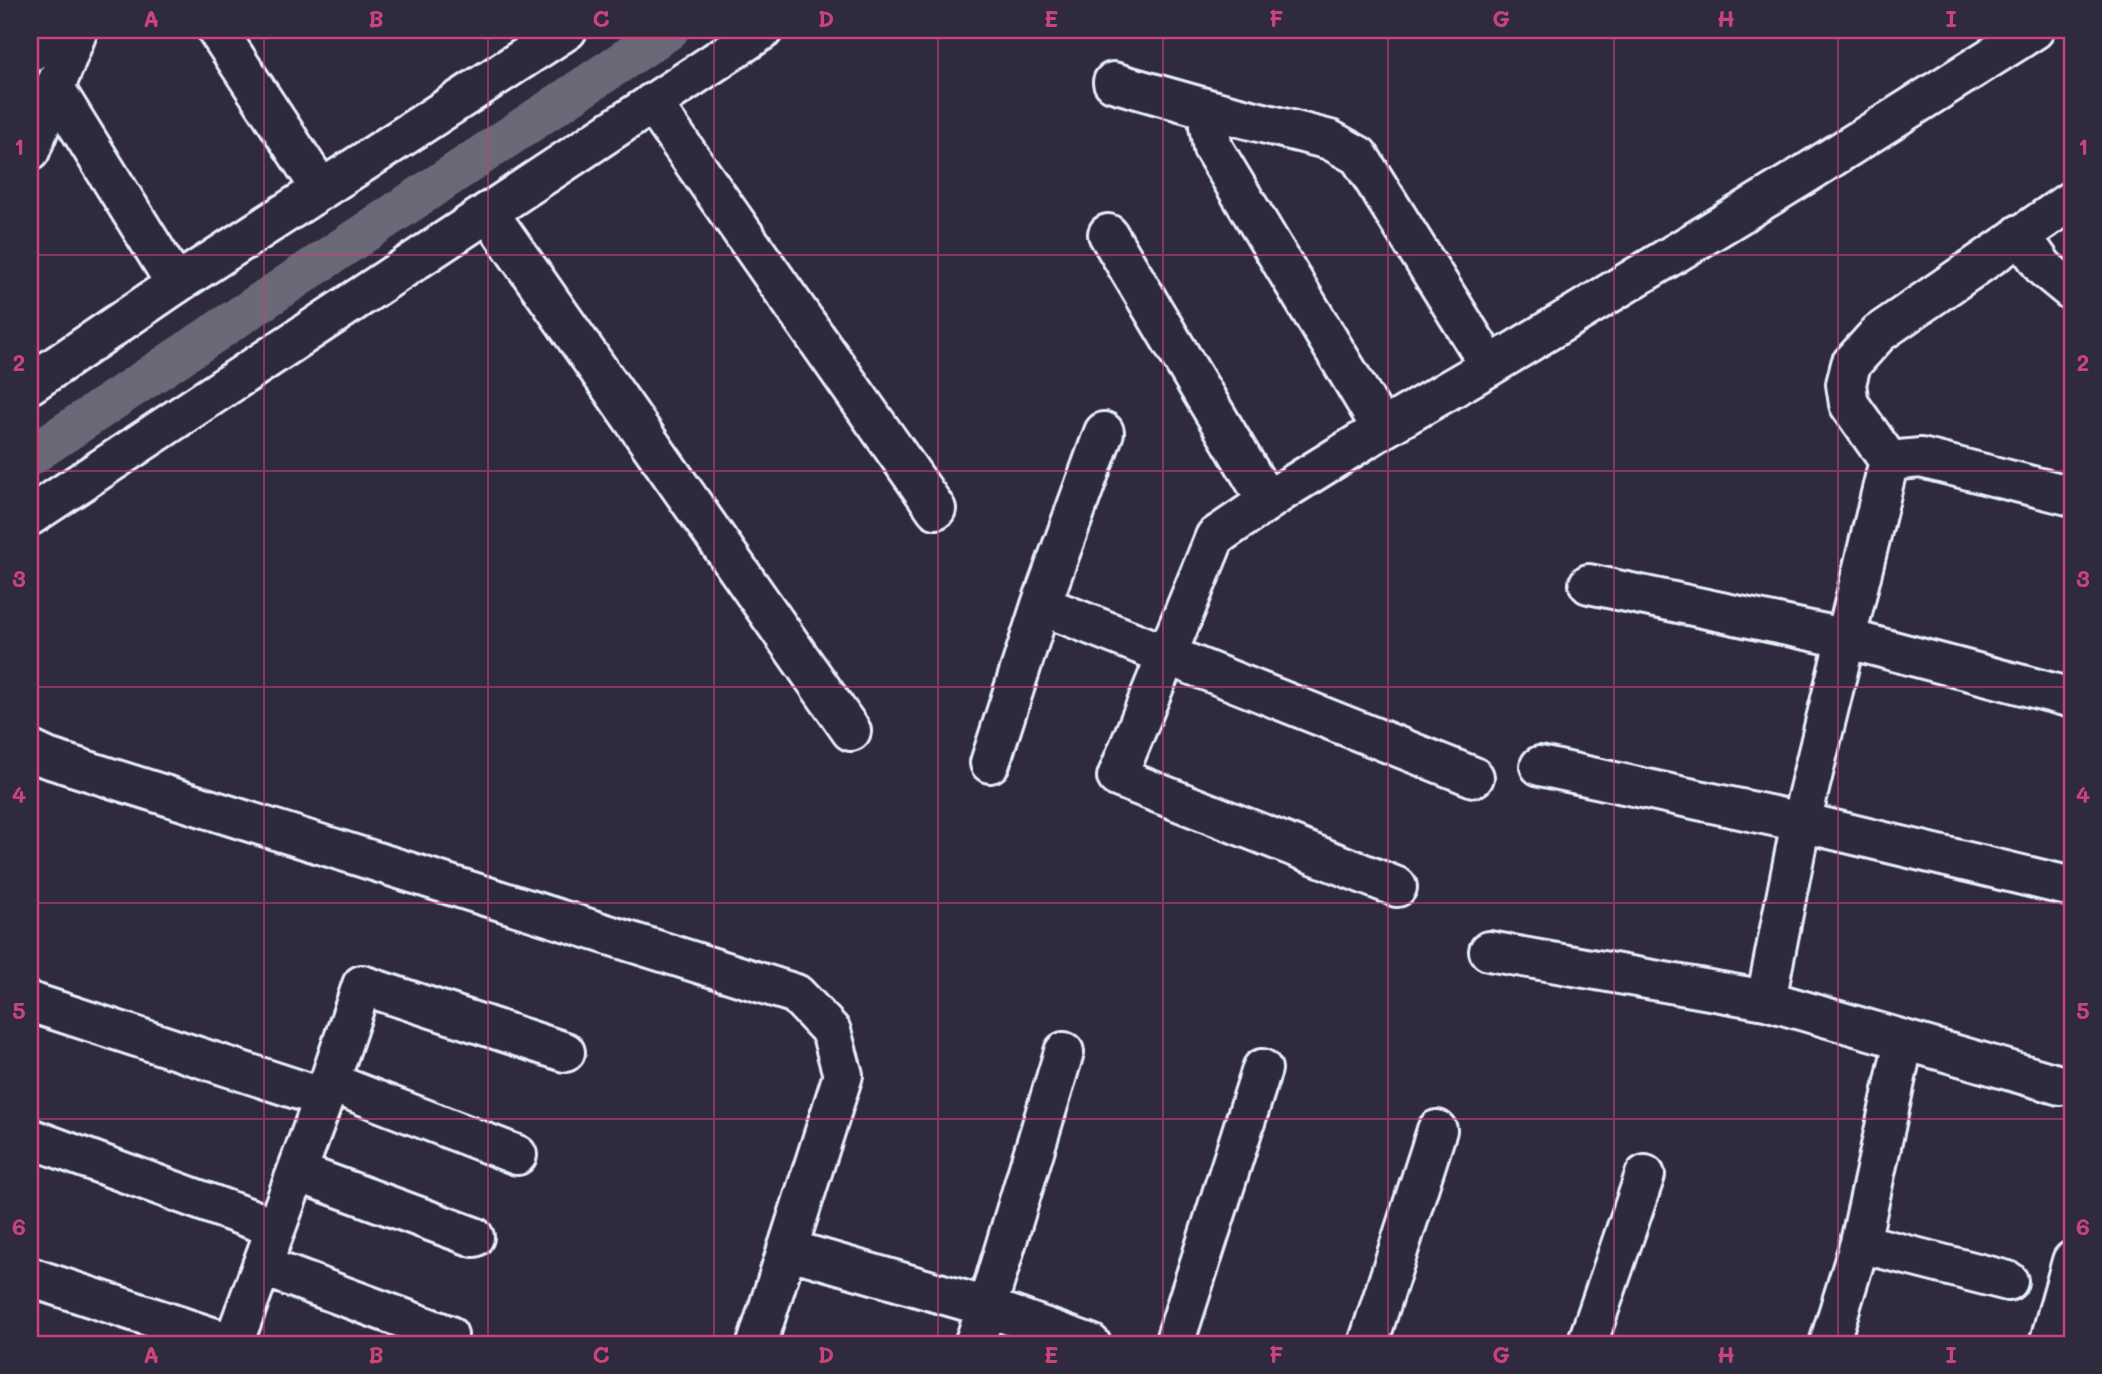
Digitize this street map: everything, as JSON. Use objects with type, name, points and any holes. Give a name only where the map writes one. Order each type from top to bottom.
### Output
[{"type":"street","points":[[30,52],[39,30]]},
{"type":"street","points":[[30,151],[78,30]]},
{"type":"street","points":[[217,30],[321,189]]},
{"type":"street","points":[[30,384],[176,284],[567,30]]},
{"type":"street","points":[[30,516],[763,30]]},
{"type":"street","points":[[1397,887],[1117,777],[1215,537],[1382,429],[1792,182],[2034,30]]},
{"type":"street","points":[[1113,82],[1330,140],[1359,156],[1490,366]]},
{"type":"street","points":[[54,87],[176,284]]},
{"type":"street","points":[[652,103],[936,509]]},
{"type":"street","points":[[1212,110],[1209,126],[1213,148],[1382,429]]},
{"type":"street","points":[[1766,1000],[1801,822],[1889,461],[1849,404],[1846,384],[1851,364],[1879,333],[2072,200]]},
{"type":"street","points":[[488,212],[851,731]]},
{"type":"street","points":[[1108,234],[1267,501]]},
{"type":"street","points":[[2020,234],[2044,268],[2072,291]]},
{"type":"street","points":[[990,763],[1041,605],[1104,432]]},
{"type":"street","points":[[1889,461],[1921,458],[2072,496]]},
{"type":"street","points":[[1588,584],[1844,638],[2072,698]]},
{"type":"street","points":[[1041,605],[1474,777]]},
{"type":"street","points":[[30,750],[47,758],[796,994],[831,1031],[843,1074],[757,1344]]},
{"type":"street","points":[[1539,766],[1801,822],[2072,887]]},
{"type":"street","points":[[1489,951],[1766,1000],[2060,1085]]},
{"type":"street","points":[[30,1277],[233,1344],[327,1090],[362,985],[565,1052]]},
{"type":"street","points":[[30,1002],[327,1090],[517,1155]]},
{"type":"street","points":[[1829,1344],[1860,1243],[1904,1040]]},
{"type":"street","points":[[974,1344],[1064,1052]]},
{"type":"street","points":[[1174,1344],[1262,1069]]},
{"type":"street","points":[[1368,1344],[1437,1130]]},
{"type":"street","points":[[30,1138],[276,1228]]},
{"type":"street","points":[[297,1172],[474,1237]]},
{"type":"street","points":[[1587,1344],[1644,1175]]},
{"type":"street","points":[[1860,1243],[2008,1281]]},
{"type":"street","points":[[788,1248],[987,1307],[1091,1344]]},
{"type":"street","points":[[2049,1344],[2072,1261]]},
{"type":"street","points":[[262,1266],[448,1335]]},
{"type":"waterway","points":[[30,456],[669,30]]}]
